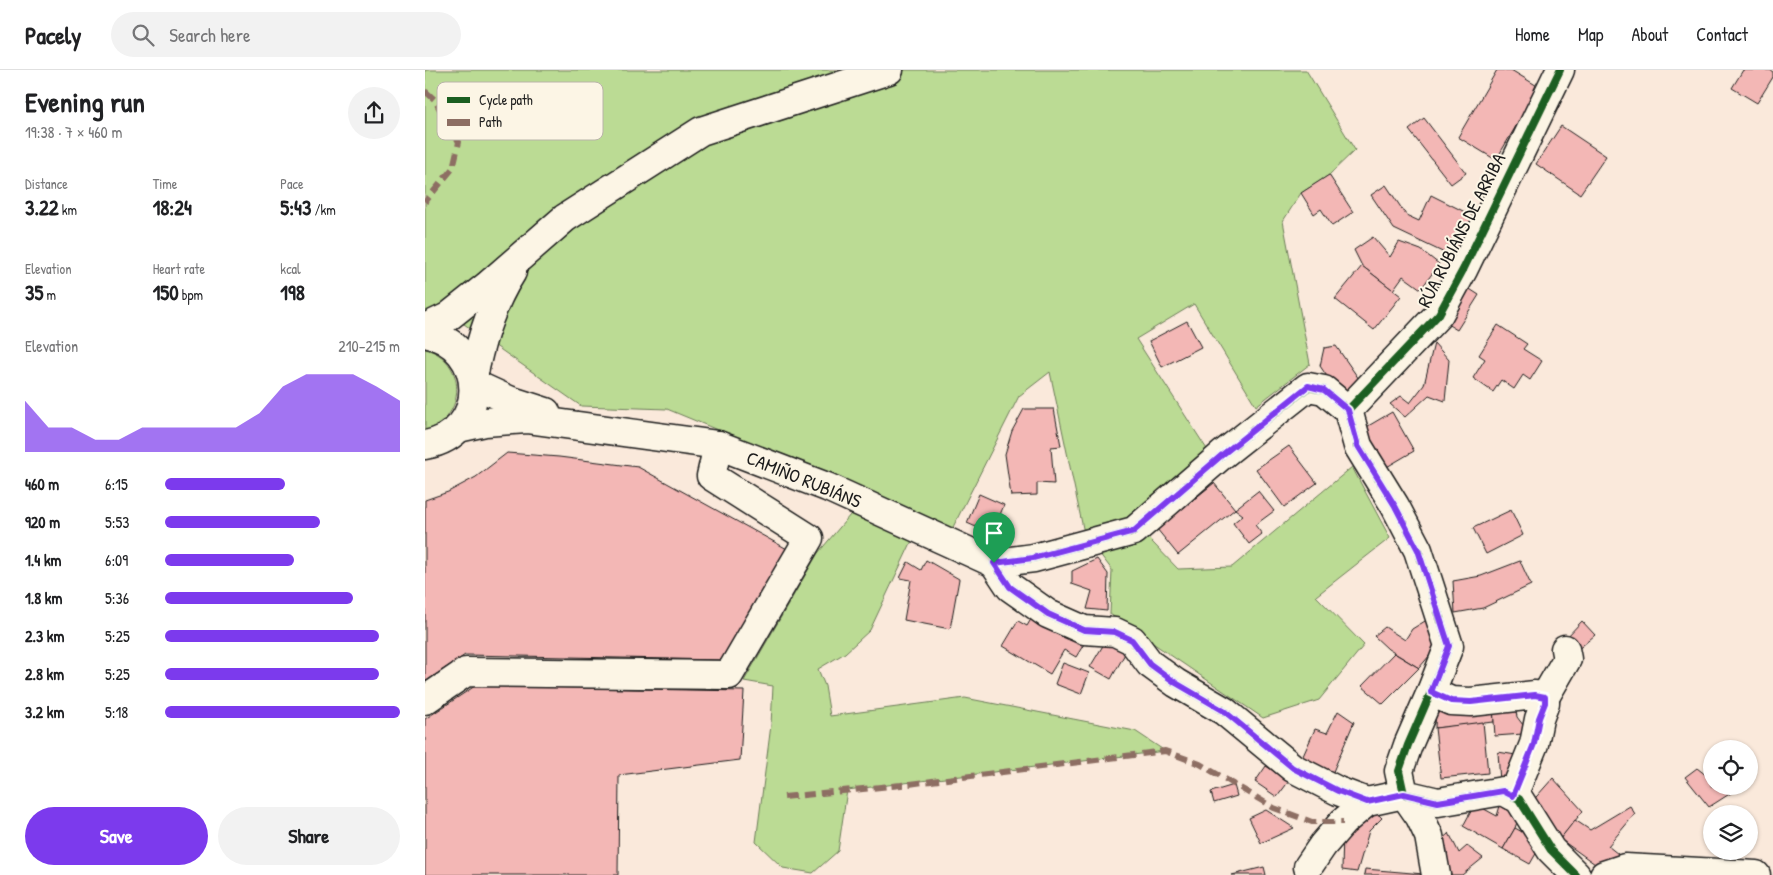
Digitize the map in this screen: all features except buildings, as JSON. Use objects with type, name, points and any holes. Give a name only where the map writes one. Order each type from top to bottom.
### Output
[{"type":"street","points":[[425,328],[448,317],[521,258],[565,218],[701,131],[889,70]]},
{"type":"street","name":"RÚA RUBIÁNS DE ARRIBA","points":[[1348,410],[1439,314],[1464,268],[1560,70]]},
{"type":"street","points":[[426,445],[439,442],[458,428],[467,415],[473,400],[473,381],[479,346],[504,284],[521,258]]},
{"type":"street","points":[[425,333],[437,335],[453,345],[466,360],[473,381],[509,400],[605,428]]},
{"type":"street","points":[[1367,802],[1338,791],[1293,768],[1224,711],[1176,683],[1150,664],[1132,640],[1115,632],[1084,630],[1048,614],[1010,587],[994,563],[1033,558],[1134,531],[1222,455],[1308,386],[1324,390],[1348,410],[1358,446],[1395,506],[1418,550],[1449,646],[1399,771],[1404,794],[1420,817],[1429,836],[1437,875]]},
{"type":"street","points":[[458,428],[485,422],[527,419],[605,428]]},
{"type":"street","name":"CAMIÑO RUBIÁNS","points":[[605,428],[718,445],[827,487],[994,563]]},
{"type":"street","points":[[425,700],[466,672],[729,675],[809,538],[711,476],[718,445]]},
{"type":"street","points":[[1513,796],[1534,744],[1545,697],[1567,660],[1565,649]]},
{"type":"street","points":[[1431,692],[1451,701],[1464,702],[1535,695],[1545,697]]},
{"type":"street","points":[[1308,867],[1323,845],[1343,822],[1367,802],[1404,794],[1438,802],[1503,791],[1519,799],[1551,850],[1576,875]]},
{"type":"street","points":[[1604,875],[1625,868],[1756,875]]},
{"type":"green space","points":[[425,70],[1306,70],[1355,150],[1329,175],[1301,193],[1283,221],[1310,364],[1256,406],[1194,304],[1136,339],[1210,454],[1130,519],[1178,569],[1232,567],[1352,467],[1390,538],[1316,596],[1364,645],[1319,700],[1263,718],[1110,614],[1112,570],[1084,533],[1050,372],[1019,396],[946,541],[918,528],[870,630],[845,653],[818,669],[825,686],[830,716],[965,698],[1135,731],[1165,751],[847,790],[838,851],[813,873],[783,868],[756,842],[771,725],[773,686],[744,681],[818,553],[861,502],[862,490],[667,409],[581,406],[464,324],[425,315]]},
{"type":"green space","points":[[425,349],[437,354],[448,364],[454,374],[457,385],[456,397],[446,418],[437,425],[425,430]]},
{"type":"marked path","points":[[425,91],[437,104]]},
{"type":"marked path","points":[[425,202],[453,168],[458,140]]},
{"type":"marked path","points":[[784,797],[901,785],[1165,751],[1200,764],[1274,808],[1312,822],[1343,822]]},
{"type":"cycle path","points":[[1560,70],[1464,268],[1439,314],[1348,410],[1358,446],[1395,506],[1418,550],[1449,646],[1399,771],[1404,794],[1438,802],[1503,791],[1519,799],[1551,850],[1576,875]]},
{"type":"cycle path","points":[[1348,410],[1324,390],[1308,387],[1222,455],[1134,531],[1034,558],[994,563],[1010,587],[1048,614],[1084,630],[1115,632],[1132,640],[1150,664],[1176,683],[1224,711],[1293,768],[1338,791],[1367,802]]},
{"type":"route","points":[[1308,386],[1324,390],[1348,410],[1358,446],[1395,506],[1418,550],[1449,646],[1431,692],[1451,701],[1471,702],[1535,695],[1545,697],[1534,744],[1513,796],[1503,791],[1438,802],[1404,794],[1367,802],[1338,791],[1293,768],[1224,711],[1176,683],[1150,664],[1132,640],[1115,632],[1084,630],[1048,614],[1010,587],[994,563],[1033,558],[1134,531],[1222,455],[1267,418],[1287,405],[1308,386]]}]
